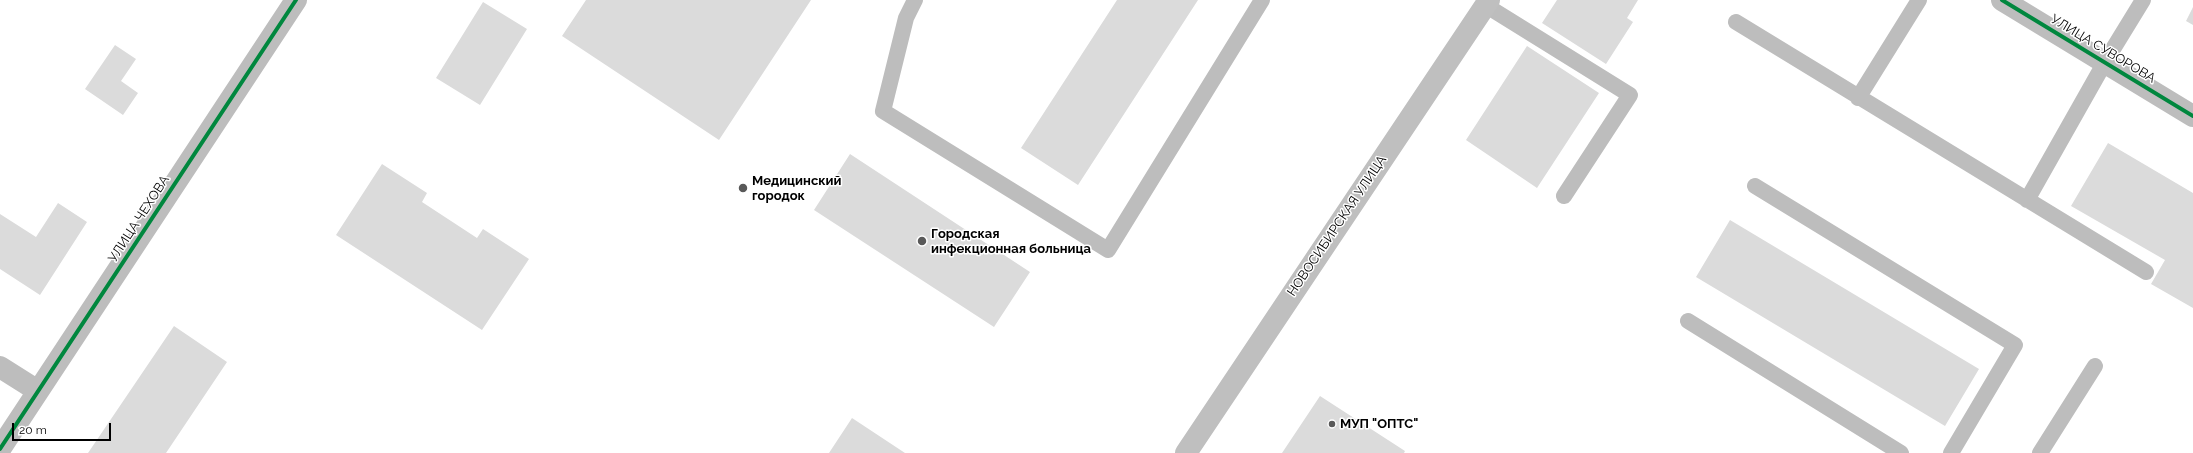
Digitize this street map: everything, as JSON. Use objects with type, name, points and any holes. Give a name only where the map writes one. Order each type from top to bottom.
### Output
[{"type":"main road","name":"НОВОСИБИРСКАЯ УЛИЦА","points":[[1186,453],[1487,3]]},
{"type":"street","name":"УЛИЦА ЧЕХОВА","points":[[0,449],[296,0]]},
{"type":"street","name":"УЛИЦА СУВОРОВА","points":[[2002,0],[2193,116]]},
{"type":"street","points":[[0,367],[38,391]]},
{"type":"lane","points":[[915,0],[906,18],[882,111],[1108,250],[1262,0]]},
{"type":"lane","points":[[1858,98],[1919,0]]},
{"type":"lane","points":[[2027,200],[2105,62],[2143,0]]},
{"type":"lane","points":[[1487,3],[1630,95],[1564,196]]},
{"type":"lane","points":[[1736,22],[1858,98],[2146,272]]},
{"type":"lane","points":[[1755,186],[2014,345],[1951,453]]},
{"type":"lane","points":[[1688,321],[1901,453]]},
{"type":"lane","points":[[2040,453],[2095,366]]},
{"type":"building","points":[[586,0],[811,0],[719,140],[562,36]]},
{"type":"building","points":[[1117,0],[1198,0],[1078,185],[1021,148]]},
{"type":"building","points":[[1557,0],[1638,0],[1627,18],[1633,22],[1606,64],[1542,23]]},
{"type":"building","points":[[483,2],[527,29],[480,105],[436,78]]},
{"type":"building","points":[[2193,7],[2193,25],[2186,21]]},
{"type":"building","points":[[115,45],[136,59],[121,81],[138,93],[123,115],[85,89]]},
{"type":"building","points":[[1527,46],[1599,93],[1537,188],[1466,140]]},
{"type":"building","points":[[2108,143],[2193,193],[2193,308],[2151,284],[2165,260],[2071,206]]},
{"type":"building","name":"Городская инфекционная больница","points":[[850,154],[1030,272],[994,327],[814,210]]},
{"type":"building","points":[[382,164],[427,193],[422,202],[477,238],[483,229],[529,259],[482,330],[336,235]]},
{"type":"building","points":[[58,203],[87,222],[40,295],[0,269],[0,214],[36,237]]},
{"type":"building","points":[[1730,220],[1979,369],[1945,426],[1696,277]]},
{"type":"building","points":[[174,326],[227,362],[166,453],[88,453]]},
{"type":"building","name":"МУП \"ОПТС\"","points":[[1320,396],[1405,451],[1404,453],[1282,453]]},
{"type":"building","points":[[852,418],[905,453],[829,453]]},
{"type":"cycle path","points":[[0,449],[296,0]]},
{"type":"cycle path","points":[[2002,0],[2193,116]]},
{"type":"place","name":"Медицинский городок","points":[[743,188]]},
{"type":"place","name":"Городская инфекционная больница","points":[[922,241]]},
{"type":"place","name":"МУП \"ОПТС\"","points":[[1332,424]]}]
